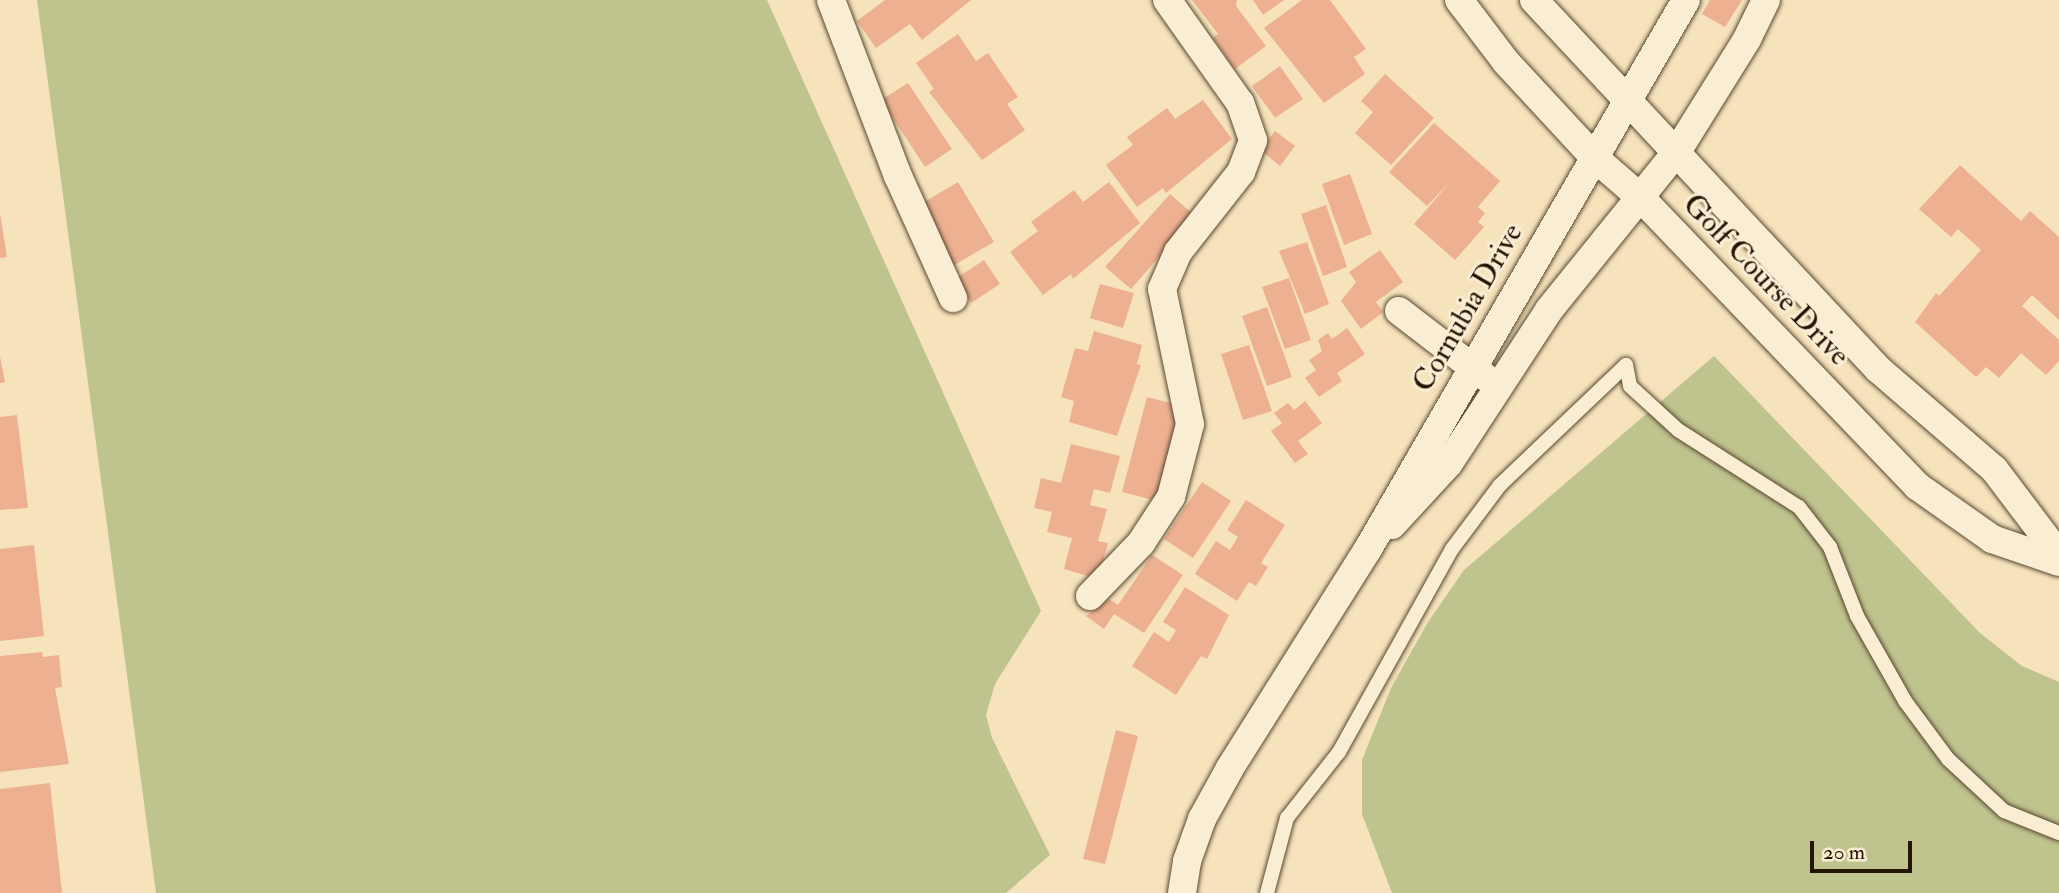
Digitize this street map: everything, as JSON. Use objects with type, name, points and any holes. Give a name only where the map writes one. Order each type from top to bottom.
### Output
[{"type":"street","points":[[831,0],[898,176],[953,298]]},
{"type":"street","points":[[1090,596],[1141,542],[1171,497],[1190,424],[1162,303],[1164,282],[1178,253],[1241,172],[1253,140],[1240,103],[1167,0]]},
{"type":"street","name":"Golf Course Drive","points":[[1459,0],[1506,62],[1595,158],[1641,198],[1917,486],[1992,539],[2059,562]]},
{"type":"street","name":"Golf Course Drive","points":[[1534,0],[1628,102],[1678,150],[1878,369],[1994,469],[2059,555]]},
{"type":"street","name":"Cornubia Drive","points":[[1182,893],[1187,861],[1213,799],[1368,549],[1470,367],[1686,0]]},
{"type":"street","name":"Cornubia Drive","points":[[1368,549],[1449,463],[1549,310],[1678,150],[1747,39],[1766,0]]},
{"type":"street","points":[[1399,311],[1470,367],[1499,386]]},
{"type":"lane","points":[[1267,893],[1287,818],[1345,743],[1452,550],[1500,485],[1626,365],[1630,386],[1678,430],[1799,507],[1830,547],[1857,616],[1905,701],[1955,767],[2004,811],[2059,833]]},
{"type":"green space","points":[[37,0],[767,0],[1041,611],[995,684],[986,715],[992,738],[1050,855],[1006,893],[156,893]]},
{"type":"green space","points":[[1714,356],[1980,633],[2022,666],[2059,682],[2059,893],[1392,893],[1362,814],[1362,760],[1391,688],[1428,622],[1464,570]]},
{"type":"building","points":[[885,0],[971,0],[922,40],[910,24],[876,48],[857,21]]},
{"type":"building","points":[[1192,0],[1237,0],[1236,6],[1266,46],[1235,69],[1213,38],[1218,34]]},
{"type":"building","points":[[1253,0],[1284,0],[1263,15]]},
{"type":"building","points":[[1302,0],[1330,0],[1366,49],[1354,57],[1365,74],[1324,103],[1264,28]]},
{"type":"building","points":[[1710,0],[1742,0],[1725,27],[1702,14]]},
{"type":"building","points":[[958,34],[976,61],[988,53],[1018,97],[1007,104],[1025,130],[982,160],[929,92],[934,89],[916,63]]},
{"type":"building","points":[[1280,66],[1303,99],[1275,118],[1252,86]]},
{"type":"building","points":[[1385,74],[1434,118],[1391,165],[1355,133],[1373,112],[1361,101]]},
{"type":"building","points":[[908,83],[952,149],[925,167],[881,100]]},
{"type":"building","points":[[1203,100],[1232,139],[1166,193],[1163,188],[1137,207],[1106,165],[1133,145],[1127,137],[1167,108],[1175,119]]},
{"type":"building","points":[[1434,123],[1500,181],[1478,207],[1485,213],[1478,222],[1484,227],[1455,260],[1414,224],[1451,181],[1427,206],[1389,172]]},
{"type":"building","points":[[1275,131],[1295,146],[1280,166],[1260,150]]},
{"type":"building","points":[[1960,165],[2021,221],[2030,211],[2059,237],[2059,320],[2032,295],[2022,306],[2059,340],[2059,361],[2046,375],[2021,353],[1999,378],[1986,367],[1976,377],[1915,322],[1936,293],[1939,296],[1981,250],[1958,229],[1951,237],[1919,209]]},
{"type":"building","points":[[1350,174],[1372,234],[1344,245],[1322,184]]},
{"type":"building","points":[[958,182],[994,242],[949,268],[914,208]]},
{"type":"building","points":[[1109,182],[1140,223],[1073,279],[1071,274],[1043,295],[1010,252],[1038,231],[1031,222],[1074,190],[1083,202]]},
{"type":"building","points":[[1170,194],[1195,216],[1131,289],[1105,267]]},
{"type":"building","points":[[1326,205],[1347,267],[1323,276],[1301,214]]},
{"type":"building","points":[[0,213],[7,257],[0,258]]},
{"type":"building","points":[[1307,242],[1329,304],[1305,314],[1279,251]]},
{"type":"building","points":[[1380,250],[1403,282],[1376,302],[1383,312],[1361,329],[1341,301],[1356,282],[1349,272]]},
{"type":"building","points":[[984,260],[1000,284],[971,303],[955,279]]},
{"type":"building","points":[[1289,278],[1311,340],[1285,349],[1262,287]]},
{"type":"building","points":[[1100,284],[1134,293],[1123,328],[1090,318]]},
{"type":"building","points":[[1267,307],[1292,377],[1267,386],[1242,316]]},
{"type":"building","points":[[1347,328],[1365,354],[1337,373],[1342,381],[1319,397],[1305,378],[1316,370],[1309,360],[1322,351],[1318,340],[1328,333],[1332,339]]},
{"type":"building","points":[[1094,331],[1142,345],[1137,364],[1141,365],[1117,436],[1069,422],[1074,401],[1061,397],[1075,348],[1088,351]]},
{"type":"building","points":[[1249,345],[1272,411],[1243,420],[1221,354]]},
{"type":"building","points":[[0,356],[5,382],[0,383]]},
{"type":"building","points":[[1147,397],[1182,406],[1157,501],[1122,492]]},
{"type":"building","points":[[1305,401],[1322,423],[1298,441],[1308,454],[1295,463],[1271,431],[1282,423],[1274,413],[1288,403],[1294,410]]},
{"type":"building","points":[[17,415],[28,508],[0,510],[0,417]]},
{"type":"building","points":[[1071,444],[1120,456],[1110,493],[1094,489],[1090,505],[1107,509],[1098,541],[1108,543],[1098,579],[1064,569],[1072,538],[1047,532],[1052,512],[1034,508],[1041,478],[1061,483]]},
{"type":"building","points":[[1202,482],[1231,501],[1193,558],[1164,539]]},
{"type":"building","points":[[1246,500],[1285,525],[1261,563],[1268,567],[1256,586],[1249,582],[1237,601],[1195,574],[1216,541],[1230,550],[1238,537],[1227,530]]},
{"type":"building","points":[[34,545],[44,636],[0,641],[0,549]]},
{"type":"building","points":[[1152,555],[1183,575],[1144,633],[1114,614],[1104,629],[1086,616],[1109,599],[1118,605]]},
{"type":"building","points":[[1185,587],[1229,615],[1207,659],[1201,656],[1176,695],[1132,666],[1154,632],[1169,642],[1176,630],[1163,622]]},
{"type":"building","points":[[42,652],[43,657],[59,655],[62,687],[55,688],[69,764],[0,772],[0,656]]},
{"type":"building","points":[[1116,730],[1138,736],[1105,864],[1083,859]]},
{"type":"building","points":[[50,783],[62,893],[0,893],[0,789]]}]
